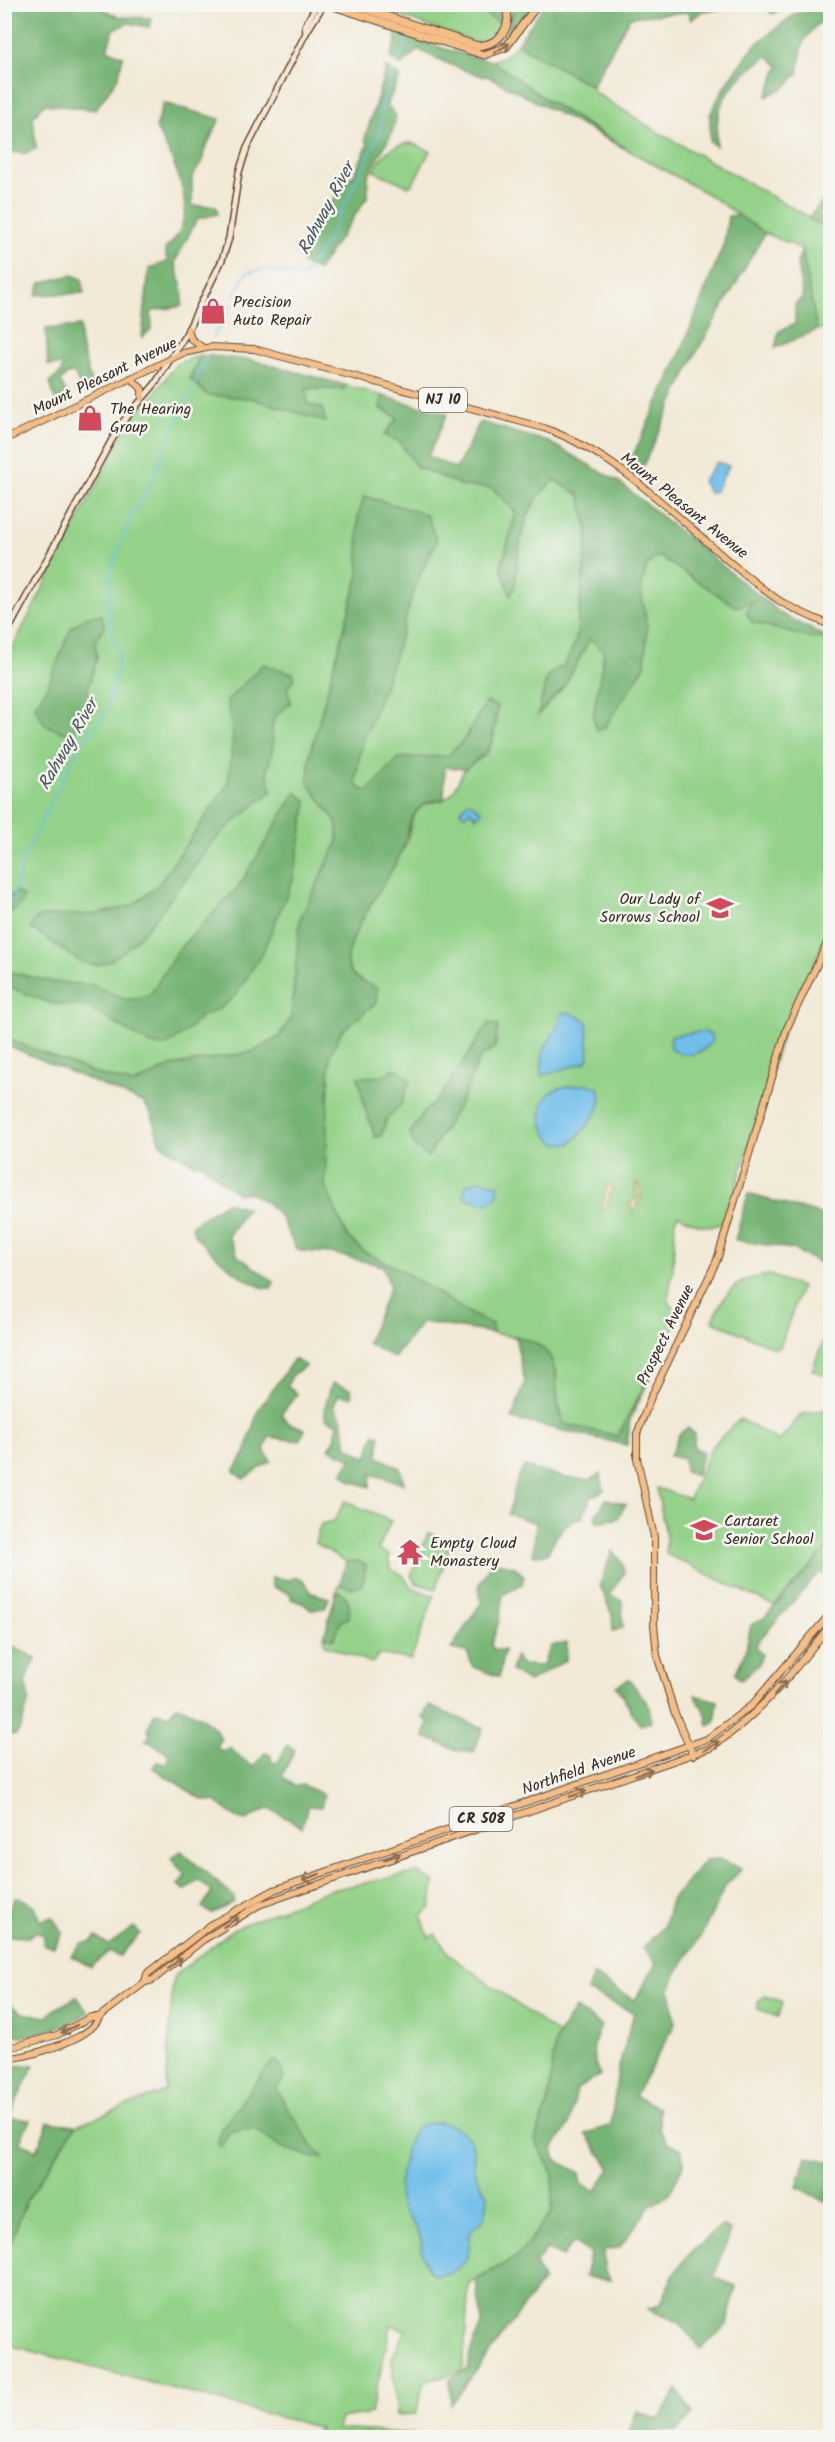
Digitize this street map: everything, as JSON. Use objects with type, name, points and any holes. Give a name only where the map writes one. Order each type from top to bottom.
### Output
[{"type":"highway","points":[[326,4],[484,55],[506,47],[538,4]]},
{"type":"highway","points":[[350,4],[478,46],[495,42],[504,34],[508,20],[505,4]]},
{"type":"main road","points":[[306,33],[305,26],[317,4]]},
{"type":"main road","points":[[4,638],[114,435],[173,358],[188,329],[222,260],[244,156],[306,33],[326,4]]},
{"type":"main road","points":[[188,329],[191,339],[203,348]]},
{"type":"main road","name":"Mount Pleasant Avenue","points":[[4,441],[173,358],[203,348],[226,346],[254,349],[551,431],[616,467],[776,598],[831,625]]},
{"type":"main road","points":[[131,378],[142,389],[142,399]]},
{"type":"main road","name":"Prospect Avenue","points":[[693,1755],[674,1711],[657,1655],[654,1624],[654,1530],[637,1458],[637,1434],[651,1396],[717,1260],[787,1028],[831,937]]},
{"type":"main road","name":"Northfield Avenue","points":[[4,2049],[38,2042],[91,2017],[99,2017],[145,1982],[153,1980],[203,1940],[259,1905],[710,1748],[742,1725],[779,1689],[831,1614]]},
{"type":"main road","name":"Northfield Avenue","points":[[145,1982],[147,1974],[198,1934],[251,1901],[274,1890],[707,1739],[738,1718],[831,1625]]},
{"type":"main road","points":[[481,1819],[484,1826]]},
{"type":"main road","name":"Northfield Avenue","points":[[4,2059],[64,2043],[97,2025],[99,2017]]},
{"type":"green space","points":[[5,4],[95,5],[118,17],[151,18],[150,27],[129,23],[114,29],[107,49],[123,56],[118,78],[95,110],[44,104],[33,117],[36,149],[26,153],[5,152]]},
{"type":"green space","points":[[545,4],[787,5],[772,14],[765,6],[702,11],[691,20],[688,12],[630,17],[592,86],[517,44]]},
{"type":"green space","points":[[366,5],[475,5],[477,9],[500,23],[499,5],[501,5],[506,20],[500,32],[494,36],[472,41]]},
{"type":"green space","points":[[475,5],[499,5],[500,23],[476,9]]},
{"type":"green space","points":[[508,5],[514,5],[510,32],[535,5],[508,41],[498,48],[494,45],[508,27]]},
{"type":"green space","points":[[514,5],[532,5],[510,33]]},
{"type":"green space","points":[[815,11],[830,16],[830,19],[817,24],[803,42],[798,74],[785,87],[766,97],[779,66],[768,56],[754,66],[728,93],[720,108],[716,146],[710,142],[710,115],[724,87],[755,45],[796,13]]},
{"type":"green space","points":[[395,31],[451,51],[492,61],[548,101],[628,150],[487,76],[463,70],[418,49],[402,66],[390,57],[396,42]]},
{"type":"green space","points":[[517,44],[592,86],[594,92],[658,132],[830,229],[830,327],[817,330],[802,249],[765,233],[706,193],[628,150],[548,101],[492,61],[506,55]]},
{"type":"green space","points":[[386,68],[400,76],[387,105],[396,116],[392,133],[368,176],[368,196],[318,270],[302,264],[310,239],[345,180],[353,176],[368,145],[365,139]]},
{"type":"green space","points":[[163,103],[220,119],[204,151],[202,163],[192,176],[192,206],[216,206],[218,214],[197,219],[175,262],[183,291],[182,306],[153,311],[151,314],[152,328],[142,338],[149,268],[167,262],[165,249],[177,236],[183,222],[185,206],[178,174],[156,128]]},
{"type":"green space","points":[[411,143],[430,151],[412,185],[408,186],[374,171],[380,159],[388,151]]},
{"type":"green space","points":[[830,192],[830,229],[808,219]]},
{"type":"green space","points":[[738,215],[765,233],[695,355],[640,472],[629,464],[680,354],[724,243],[728,216]]},
{"type":"green space","points":[[802,250],[817,330],[775,348],[779,331],[795,324],[795,304],[803,297],[797,263]]},
{"type":"green space","points":[[72,275],[82,279],[84,293],[36,295],[41,283]]},
{"type":"green space","points":[[80,326],[81,342],[92,389],[83,392],[74,373],[67,374],[60,382],[70,399],[52,410],[56,403],[50,382],[61,373],[62,365],[48,365],[46,329]]},
{"type":"green space","points":[[200,355],[190,378],[207,395],[251,398],[326,421],[308,404],[306,389],[343,389],[345,385],[383,396],[380,408],[398,417],[399,441],[417,467],[463,486],[492,488],[516,512],[501,569],[515,587],[523,529],[534,503],[554,480],[580,495],[588,532],[576,642],[564,665],[547,676],[539,713],[565,685],[590,638],[604,652],[593,718],[641,589],[638,573],[656,552],[744,603],[755,601],[748,608],[830,639],[830,931],[787,1019],[726,1221],[707,1226],[678,1215],[675,1220],[673,1269],[668,1299],[679,1318],[619,1436],[564,1424],[556,1395],[557,1373],[548,1355],[525,1339],[493,1333],[492,1329],[399,1269],[364,1252],[347,1236],[323,1185],[330,1055],[341,1032],[376,1002],[377,988],[357,978],[350,971],[348,959],[350,947],[363,918],[406,844],[415,814],[423,806],[450,795],[466,768],[483,757],[489,750],[494,732],[497,707],[474,722],[464,740],[447,757],[399,758],[366,793],[356,785],[357,758],[392,664],[414,586],[424,561],[437,542],[426,514],[364,497],[358,517],[359,574],[310,755],[308,783],[336,821],[338,841],[300,919],[291,1018],[279,1037],[252,1052],[171,1066],[134,1084],[94,1073],[5,1038],[4,664],[130,420],[153,396],[176,364]]},
{"type":"green space","points":[[200,355],[252,360],[345,385],[344,389],[306,389],[308,404],[322,408],[326,422],[251,398],[207,395],[190,378]]},
{"type":"green space","points":[[383,396],[447,414],[428,456],[456,469],[480,422],[549,442],[619,482],[783,615],[830,639],[810,638],[752,622],[746,612],[755,601],[736,607],[659,556],[647,565],[641,589],[647,626],[645,666],[604,728],[597,730],[593,718],[604,652],[590,639],[565,685],[538,715],[547,676],[564,665],[576,641],[588,532],[580,495],[555,480],[535,502],[523,529],[515,587],[511,595],[501,569],[516,512],[492,488],[463,486],[417,467],[399,441],[384,435],[398,418],[380,408]]},
{"type":"green space","points":[[364,496],[426,514],[437,542],[416,585],[388,678],[360,753],[356,785],[367,792],[399,758],[447,756],[464,740],[486,702],[497,706],[491,743],[482,755],[465,769],[445,767],[444,800],[428,802],[416,812],[410,822],[400,855],[355,934],[350,947],[348,965],[353,975],[377,988],[376,1003],[341,1032],[330,1055],[325,1185],[347,1236],[364,1252],[399,1269],[471,1314],[492,1324],[493,1333],[422,1322],[394,1358],[367,1343],[390,1287],[383,1266],[331,1253],[301,1251],[295,1247],[280,1216],[267,1203],[249,1192],[238,1194],[203,1164],[195,1164],[160,1144],[152,1115],[144,1103],[4,1044],[5,1038],[94,1073],[134,1084],[171,1066],[252,1052],[279,1037],[291,1018],[300,919],[338,841],[336,821],[308,783],[310,755],[359,574],[358,517]]},
{"type":"green space","points":[[101,614],[105,626],[95,641],[97,659],[87,691],[94,699],[71,735],[45,725],[35,706],[46,689],[71,628],[86,617]]},
{"type":"green space","points":[[263,664],[293,673],[295,679],[287,688],[291,702],[275,717],[272,727],[273,746],[267,773],[272,791],[222,832],[160,913],[125,950],[109,962],[94,965],[79,960],[31,929],[33,921],[41,916],[98,914],[133,905],[158,885],[228,784],[233,737],[227,701]]},
{"type":"green space","points":[[296,792],[307,802],[293,880],[262,954],[235,996],[221,1008],[200,1017],[188,1030],[166,1046],[151,1045],[86,1006],[52,1004],[5,985],[5,971],[53,982],[92,985],[127,1000],[150,995],[178,950],[239,886]]},
{"type":"green space","points":[[17,892],[24,897],[21,904],[5,916],[5,900]]},
{"type":"green space","points":[[489,1023],[498,1026],[495,1047],[479,1059],[463,1098],[428,1157],[414,1145],[410,1133],[423,1113],[440,1097]]},
{"type":"green space","points":[[393,1069],[399,1070],[411,1079],[402,1103],[387,1119],[381,1136],[375,1137],[365,1109],[358,1077],[383,1076]]},
{"type":"green space","points":[[748,1194],[830,1217],[830,1268],[792,1249],[735,1240]]},
{"type":"green space","points":[[226,1202],[247,1208],[228,1236],[238,1256],[274,1282],[271,1288],[252,1283],[219,1259],[194,1235],[192,1225]]},
{"type":"green space","points":[[770,1275],[801,1287],[780,1347],[776,1349],[713,1321],[722,1302],[733,1288],[749,1279]]},
{"type":"green space","points":[[830,1324],[830,1381],[827,1376],[812,1370]]},
{"type":"green space","points":[[515,1336],[533,1342],[545,1350],[552,1359],[559,1409],[564,1424],[618,1436],[669,1338],[630,1420],[627,1445],[512,1419],[525,1382]]},
{"type":"green space","points":[[294,1359],[306,1366],[293,1374],[287,1386],[297,1394],[281,1414],[288,1423],[305,1429],[300,1441],[269,1437],[264,1450],[271,1461],[243,1479],[234,1471],[245,1453],[258,1410]]},
{"type":"green space","points":[[332,1383],[351,1389],[352,1397],[338,1395],[334,1405],[342,1421],[348,1447],[367,1458],[374,1434],[380,1436],[378,1457],[400,1468],[404,1484],[371,1474],[370,1487],[351,1481],[342,1473],[352,1459],[329,1449],[335,1439],[338,1424],[325,1418],[325,1407]]},
{"type":"green space","points":[[830,1409],[830,1545],[774,1606],[666,1554],[666,1537],[657,1488],[689,1499],[712,1446],[740,1419],[779,1441],[802,1414]]},
{"type":"green space","points":[[688,1428],[694,1433],[694,1447],[703,1453],[696,1476],[685,1472],[684,1459],[670,1456],[679,1434]]},
{"type":"green space","points":[[524,1467],[567,1478],[591,1480],[600,1473],[604,1490],[591,1497],[583,1517],[565,1526],[547,1554],[533,1555],[536,1523],[508,1514],[518,1477]]},
{"type":"green space","points":[[606,1499],[626,1504],[618,1518],[598,1523],[595,1517]]},
{"type":"green space","points":[[345,1501],[391,1521],[378,1550],[389,1555],[390,1569],[403,1575],[411,1587],[434,1596],[411,1660],[379,1654],[372,1663],[325,1645],[324,1637],[334,1639],[341,1621],[339,1592],[336,1593],[340,1584],[350,1588],[363,1582],[365,1565],[359,1561],[346,1562],[315,1543],[321,1524],[334,1521]]},
{"type":"green space","points":[[428,1533],[451,1541],[436,1589],[416,1583],[411,1576]]},
{"type":"green space","points":[[830,1545],[830,1574],[818,1574],[760,1639],[755,1647],[762,1655],[758,1665],[741,1680],[735,1674],[745,1653],[751,1625],[764,1618]]},
{"type":"green space","points":[[612,1551],[622,1562],[624,1573],[609,1595],[622,1601],[623,1628],[613,1631],[612,1615],[600,1585]]},
{"type":"green space","points":[[359,1561],[366,1565],[360,1587],[350,1588],[340,1584],[346,1562]]},
{"type":"green space","points":[[492,1561],[515,1567],[524,1576],[522,1584],[503,1595],[499,1621],[491,1645],[494,1650],[504,1650],[499,1677],[473,1667],[467,1652],[451,1649],[481,1603],[479,1585]]},
{"type":"green space","points":[[271,1577],[289,1580],[296,1577],[302,1579],[312,1593],[329,1598],[325,1608],[311,1610],[304,1604],[291,1599],[291,1594],[272,1587]]},
{"type":"green space","points":[[339,1592],[348,1600],[349,1618],[341,1621],[334,1639],[324,1637],[336,1593]]},
{"type":"green space","points":[[567,1642],[566,1660],[529,1682],[511,1671],[515,1656],[522,1665],[542,1666],[551,1646]]},
{"type":"green space","points":[[5,1643],[36,1658],[25,1681],[29,1700],[21,1727],[16,1735],[5,1734]]},
{"type":"green space","points":[[629,1679],[649,1705],[651,1722],[640,1725],[616,1686]]},
{"type":"green space","points":[[695,1695],[718,1701],[715,1722],[708,1726],[706,1714]]},
{"type":"green space","points":[[176,1706],[196,1714],[214,1728],[221,1739],[217,1748],[223,1752],[229,1748],[253,1767],[265,1753],[271,1755],[272,1763],[278,1762],[287,1745],[295,1750],[282,1776],[295,1786],[303,1785],[324,1795],[321,1807],[308,1806],[302,1827],[269,1808],[246,1820],[239,1819],[215,1801],[203,1800],[153,1768],[157,1762],[166,1765],[169,1754],[146,1740],[150,1736],[148,1728],[154,1714],[158,1712],[168,1716]]},
{"type":"green space","points":[[429,1706],[483,1728],[474,1752],[460,1751],[424,1737],[428,1722],[422,1717]]},
{"type":"green space","points":[[181,1851],[234,1897],[234,1902],[212,1914],[202,1907],[212,1892],[199,1880],[185,1890],[178,1885],[186,1875],[171,1859]]},
{"type":"green space","points":[[720,1859],[742,1869],[726,1885],[702,1934],[676,1974],[670,1990],[675,2024],[635,2096],[659,2108],[659,2128],[668,2144],[681,2148],[684,2164],[669,2195],[650,2206],[620,2247],[603,2251],[605,2272],[611,2280],[585,2277],[590,2254],[574,2242],[562,2257],[546,2249],[535,2264],[543,2280],[451,2405],[450,2379],[468,2369],[470,2352],[482,2324],[476,2280],[518,2256],[552,2212],[553,2174],[535,2140],[548,2103],[555,2041],[575,2008],[601,2025],[593,2050],[600,2075],[577,2089],[569,2125],[553,2149],[556,2160],[580,2173],[582,2183],[595,2192],[610,2168],[586,2134],[611,2125],[618,2070],[634,2013],[587,1991],[593,1975],[635,2000],[656,1963],[643,1948],[664,1926],[671,1900],[705,1860]]},
{"type":"green space","points":[[417,1872],[434,1882],[431,1907],[422,1917],[429,1938],[435,1934],[451,1956],[558,2034],[548,2103],[535,2140],[553,2174],[552,2212],[518,2256],[469,2284],[463,2371],[424,2382],[416,2414],[397,2415],[392,2358],[406,2330],[391,2325],[371,2413],[340,2418],[337,2429],[416,2434],[415,2437],[311,2437],[320,2428],[5,2344],[5,2260],[25,2203],[76,2125],[166,2091],[173,1977],[235,1928],[326,1891]]},
{"type":"green space","points":[[15,1898],[25,1900],[32,1905],[41,1921],[52,1917],[63,1933],[54,1947],[43,1945],[44,1935],[35,1932],[28,1937],[5,1936],[5,1915]]},
{"type":"green space","points":[[134,1927],[140,1933],[120,1956],[109,1951],[91,1967],[71,1956],[82,1943],[91,1942],[96,1937],[109,1945]]},
{"type":"green space","points":[[765,1996],[783,2002],[778,2017],[758,2009],[758,2001]]},
{"type":"green space","points":[[77,1997],[89,2013],[64,2026],[18,2037],[5,2025],[5,2001],[23,2013],[47,2017],[55,2009]]},
{"type":"green space","points":[[275,2061],[280,2064],[284,2078],[276,2089],[311,2145],[324,2158],[315,2158],[278,2146],[255,2129],[230,2131],[221,2147],[217,2144],[221,2129],[270,2064]]},
{"type":"green space","points":[[34,2065],[9,2117],[30,2120],[19,2143],[37,2150],[48,2122],[76,2125],[25,2203],[5,2260],[5,2066]]},
{"type":"green space","points":[[806,2156],[830,2162],[830,2192],[825,2202],[797,2187]]},
{"type":"green space","points":[[722,2226],[731,2231],[714,2277],[736,2286],[727,2325],[700,2349],[680,2323],[648,2309],[660,2304],[677,2269],[692,2251]]},
{"type":"green space","points":[[677,2389],[693,2414],[678,2431],[658,2431],[656,2437],[627,2437],[637,2411],[659,2420]]},
{"type":"sand","points":[[636,1183],[640,1185],[641,1195],[633,1213],[630,1205],[637,1197]]},
{"type":"sand","points":[[610,1184],[612,1187],[607,1207],[601,1211],[607,1186]]},
{"type":"water","points":[[717,462],[729,466],[715,491],[709,493],[702,481]]},
{"type":"water","points":[[469,801],[482,811],[476,817],[470,810],[465,816],[460,812]]},
{"type":"water","points":[[568,1012],[586,1020],[589,1058],[586,1062],[541,1076],[543,1051],[556,1030],[562,1013]]},
{"type":"water","points":[[703,1031],[711,1035],[713,1040],[699,1052],[681,1054],[670,1048],[671,1036]]},
{"type":"water","points":[[587,1084],[599,1088],[601,1095],[593,1119],[570,1144],[555,1143],[543,1126],[541,1112],[546,1098],[558,1088]]},
{"type":"water","points":[[478,1180],[499,1185],[497,1198],[485,1203],[463,1197],[466,1185]]},
{"type":"water","points":[[439,2122],[458,2129],[467,2137],[473,2149],[475,2174],[488,2195],[484,2218],[471,2232],[469,2251],[465,2261],[454,2270],[443,2274],[433,2274],[427,2268],[418,2231],[400,2205],[399,2189],[402,2167],[414,2130],[421,2125]]},
{"type":"waterway","name":"Rahway River","points":[[419,19],[426,4]]},
{"type":"waterway","name":"Rahway River","points":[[398,63],[408,40]]},
{"type":"waterway","name":"Rahway River","points":[[234,295],[246,273],[265,269],[303,277],[327,241],[381,130],[381,109],[394,74]]},
{"type":"waterway","name":"Rahway River","points":[[213,338],[232,303]]},
{"type":"waterway","name":"Rahway River","points":[[4,910],[13,899],[22,861],[81,742],[99,722],[108,706],[120,655],[111,633],[108,611],[111,569],[131,517],[148,488],[208,354]]},
{"type":"place","name":"Precision Auto Repair","points":[[213,311]]},
{"type":"place","name":"The Hearing Group","points":[[90,418]]},
{"type":"place","name":"Our Lady of Sorrows School","points":[[720,908]]},
{"type":"place","name":"Cartaret Senior School","points":[[704,1530]]},
{"type":"place","name":"Empty Cloud Monastery","points":[[410,1552]]}]
